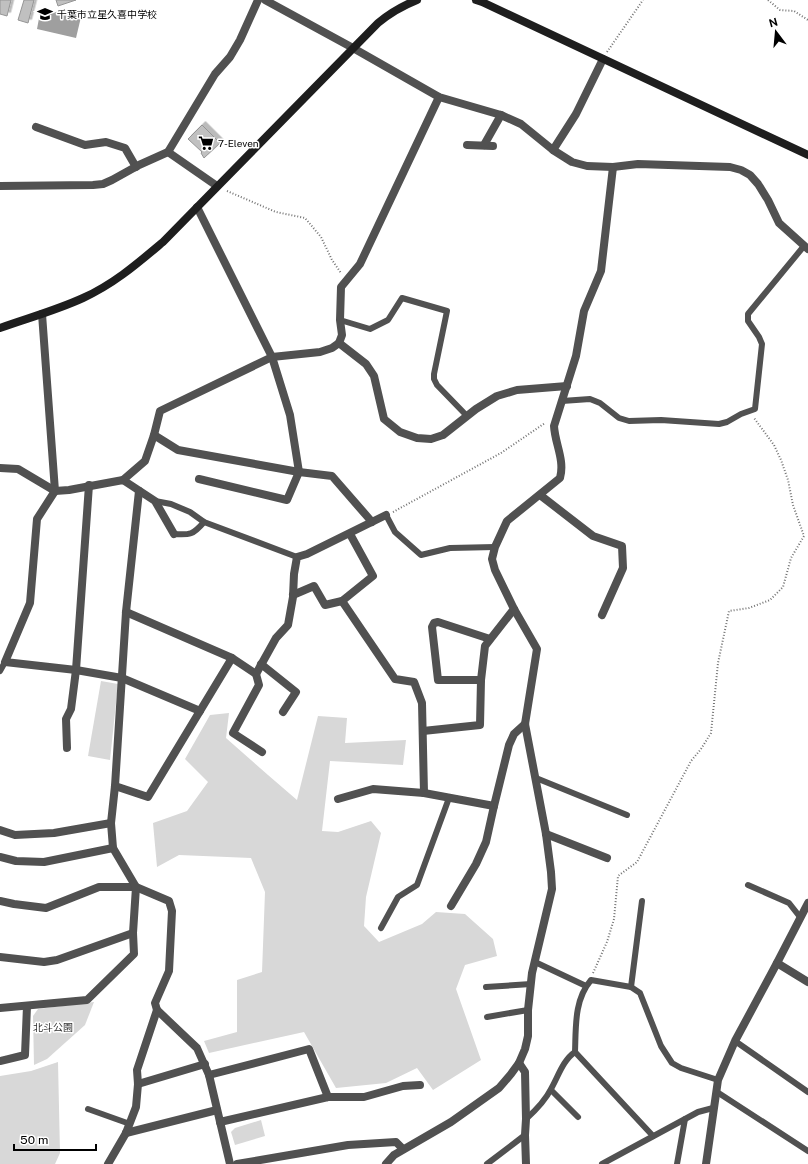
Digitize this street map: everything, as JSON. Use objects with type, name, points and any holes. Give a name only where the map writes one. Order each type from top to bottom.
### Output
[{"type":"street","points":[[0,186],[103,184],[168,152],[215,74],[230,56],[240,40],[258,0]]},
{"type":"street","points":[[265,0],[439,97],[522,124],[553,150],[572,162],[587,166],[613,167],[638,164],[730,168],[741,170],[750,175],[758,184],[779,223],[806,248]]},
{"type":"street","points":[[0,328],[83,298],[105,287],[127,272],[163,242],[378,23],[389,14],[417,0]]},
{"type":"street","points":[[476,0],[808,155]]},
{"type":"street","points":[[553,150],[576,114],[603,59]]},
{"type":"street","points":[[0,468],[18,469],[55,491],[123,480],[145,461],[160,411],[272,357],[320,352],[332,348],[339,343],[342,335],[340,320],[341,287],[360,264],[439,97]]},
{"type":"street","points":[[484,146],[501,116]]},
{"type":"street","points":[[36,127],[85,145],[106,142],[125,148],[136,167]]},
{"type":"street","points":[[466,145],[493,146]]},
{"type":"street","points":[[168,152],[217,186]]},
{"type":"street","points":[[386,1164],[394,1154],[450,1122],[499,1088],[519,1063],[525,1049],[528,1036],[528,1010],[531,984],[552,889],[546,834],[525,724],[537,649],[514,609],[495,570],[492,559],[495,547],[507,521],[560,478],[562,471],[561,458],[554,426],[576,356],[584,311],[601,271],[613,167]]},
{"type":"street","points":[[197,207],[272,357],[290,415],[299,472],[287,500],[199,479]]},
{"type":"street","points":[[42,314],[55,491],[37,519],[30,603],[5,662],[76,670],[122,678],[200,711]]},
{"type":"street","points":[[339,343],[366,364],[374,376],[384,419],[400,432],[417,438],[431,439],[443,435],[467,416],[497,396],[517,390],[567,386]]},
{"type":"street","points":[[154,435],[178,450],[299,472],[332,476],[372,522]]},
{"type":"street","points":[[123,480],[156,501],[174,534]]},
{"type":"street","points":[[67,748],[66,719],[71,709],[76,670],[89,485]]},
{"type":"street","points":[[0,1008],[87,1000],[134,954],[133,933],[136,888],[113,848],[111,822],[115,786],[126,612],[140,491]]},
{"type":"street","points":[[540,495],[593,536],[622,546],[623,568],[602,615]]},
{"type":"street","points":[[256,674],[276,638],[288,625],[293,595],[294,574],[298,557],[350,534],[386,515]]},
{"type":"street","points":[[293,595],[314,586],[325,605],[342,601],[373,576],[350,534]]},
{"type":"street","points":[[342,601],[395,679],[414,682],[422,703],[424,793]]},
{"type":"street","points":[[423,731],[480,725],[481,680],[485,646],[514,609]]},
{"type":"street","points":[[126,612],[232,658],[256,674],[259,684],[233,733],[262,752]]},
{"type":"street","points":[[481,680],[438,680],[432,627],[434,623],[438,622],[490,639]]},
{"type":"street","points":[[115,786],[148,797],[232,658]]},
{"type":"street","points":[[261,664],[296,692],[283,712]]},
{"type":"street","points":[[451,906],[476,864],[486,842],[509,745],[514,734],[525,724]]},
{"type":"street","points":[[338,799],[373,790],[424,793],[494,806]]},
{"type":"street","points":[[0,830],[15,835],[54,833],[111,822]]},
{"type":"street","points":[[546,834],[607,858]]},
{"type":"street","points":[[0,857],[16,861],[44,862],[113,848]]},
{"type":"street","points":[[0,901],[46,908],[99,887],[136,888],[169,901],[172,911],[169,972],[155,1003],[157,1010],[197,1048],[205,1064],[209,1075],[230,1164]]},
{"type":"street","points":[[706,1164],[718,1080],[735,1041],[808,903]]},
{"type":"street","points":[[0,957],[44,962],[57,960],[133,933]]},
{"type":"street","points":[[777,963],[808,982]]},
{"type":"street","points":[[0,1061],[25,1055],[27,1006]]},
{"type":"street","points":[[108,1164],[126,1133],[136,1107],[138,1084],[136,1070],[157,1010]]},
{"type":"street","points":[[209,1075],[309,1049],[328,1097]]},
{"type":"street","points":[[519,1063],[525,1072],[526,1164]]},
{"type":"street","points":[[138,1084],[205,1064]]},
{"type":"street","points":[[220,1122],[328,1097],[364,1097],[403,1086],[420,1085]]},
{"type":"street","points":[[126,1133],[217,1110]]},
{"type":"street","points":[[236,1164],[348,1145],[396,1142],[403,1149]]},
{"type":"lane","points":[[562,401],[590,399],[600,403],[619,418],[629,421],[661,420],[719,424],[727,422],[741,414],[755,409],[762,344],[748,321],[748,314],[806,248]]},
{"type":"lane","points":[[340,320],[370,329],[388,320],[402,298],[447,311],[434,379],[437,385],[467,416]]},
{"type":"lane","points":[[156,501],[171,504],[190,512],[204,522],[298,557]]},
{"type":"lane","points":[[386,515],[395,532],[421,555],[450,548],[495,547]]},
{"type":"lane","points":[[174,534],[185,535],[196,532],[204,522]]},
{"type":"lane","points":[[0,671],[5,662]]},
{"type":"lane","points":[[536,778],[627,814]]},
{"type":"lane","points":[[381,928],[398,897],[417,885],[449,798]]},
{"type":"lane","points":[[748,885],[789,902],[800,918]]},
{"type":"lane","points":[[631,987],[642,901]]},
{"type":"lane","points":[[535,962],[586,986]]},
{"type":"lane","points":[[653,1136],[575,1052],[577,1010],[582,992],[591,980],[631,987],[640,993],[661,1046],[672,1063],[681,1068],[718,1080]]},
{"type":"lane","points":[[486,987],[531,984]]},
{"type":"lane","points":[[487,1017],[528,1010]]},
{"type":"lane","points":[[735,1041],[808,1092]]},
{"type":"lane","points":[[526,1119],[540,1106],[551,1090],[569,1056],[575,1052]]},
{"type":"lane","points":[[551,1090],[578,1116]]},
{"type":"lane","points":[[717,1092],[808,1151]]},
{"type":"lane","points":[[602,1164],[698,1112],[714,1108]]},
{"type":"lane","points":[[88,1109],[130,1124]]},
{"type":"lane","points":[[677,1164],[685,1119]]},
{"type":"lane","points":[[487,1164],[525,1135]]},
{"type":"path","points":[[603,59],[611,45],[643,0]]},
{"type":"path","points":[[768,0],[780,10],[794,11],[808,20]]},
{"type":"path","points":[[217,186],[276,212],[305,218],[321,237],[332,260],[347,280]]},
{"type":"path","points":[[591,980],[607,942],[614,919],[618,876],[637,862],[690,762],[701,749],[711,733],[718,663],[729,611],[749,608],[770,600],[783,588],[791,558],[804,536],[793,504],[788,480],[774,444],[749,412]]},
{"type":"path","points":[[386,515],[501,453],[558,415]]},
{"type":"green space","points":[[101,681],[118,684],[110,760],[88,756]]},
{"type":"green space","points":[[229,713],[226,738],[297,800],[318,716],[347,718],[345,743],[406,740],[403,765],[330,761],[322,831],[338,832],[371,821],[381,833],[366,897],[364,926],[379,942],[422,924],[436,912],[465,914],[493,939],[497,956],[465,965],[456,989],[481,1060],[433,1090],[417,1068],[386,1083],[336,1088],[304,1032],[209,1053],[204,1041],[237,1032],[237,980],[262,972],[265,892],[251,858],[179,855],[157,867],[153,823],[187,811],[208,782],[185,759],[210,715]]},
{"type":"green space","name":"北斗公園","points":[[94,1002],[85,1025],[47,1059],[34,1065],[33,1016],[38,1009]]},
{"type":"green space","points":[[58,1062],[60,1153],[55,1164],[0,1164],[0,1076],[31,1071]]},
{"type":"green space","points":[[261,1120],[265,1136],[235,1145],[231,1132],[235,1128]]},
{"type":"shaded area","points":[[41,8],[81,17],[76,38],[37,29]]},
{"type":"building","points":[[0,0],[11,0],[7,16],[0,14]]},
{"type":"building","points":[[24,0],[34,0],[28,23],[18,20]]},
{"type":"building","points":[[56,0],[76,0],[58,6]]},
{"type":"building","points":[[202,125],[220,143],[204,158],[201,153],[202,152],[188,139]]},
{"type":"place","name":"千葉市立星久喜中学校","points":[[45,14]]},
{"type":"place","name":"7-Eleven","points":[[206,143]]}]
